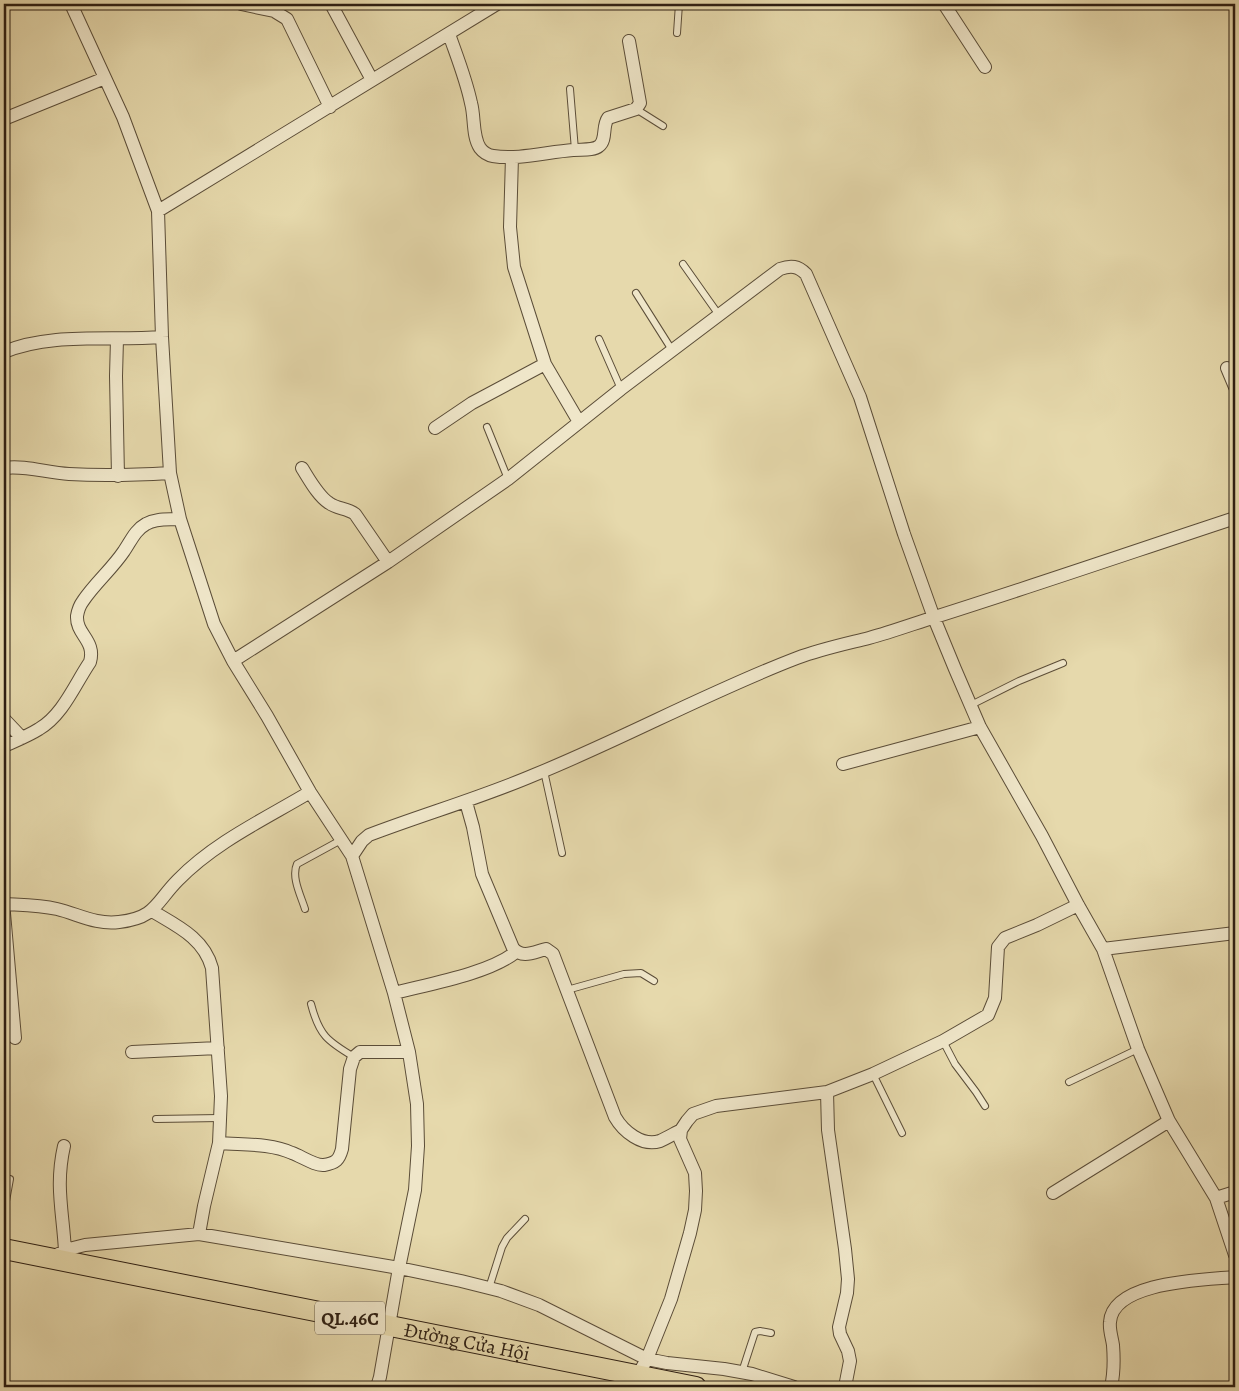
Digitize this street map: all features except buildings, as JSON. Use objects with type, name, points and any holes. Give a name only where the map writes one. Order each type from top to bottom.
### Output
[{"type":"main road","name":"Đường Cửa Hội","points":[[4,1249],[58,1254],[390,1326],[639,1374],[696,1387]]},
{"type":"street","points":[[72,4],[123,117],[158,211],[162,337],[170,472],[180,519],[208,609],[233,661],[310,792],[352,856],[394,992],[410,1052],[417,1104],[418,1146],[415,1190],[377,1387]]},
{"type":"street","points":[[241,4],[274,11],[287,19],[330,106]]},
{"type":"street","points":[[331,4],[372,80]]},
{"type":"street","points":[[158,211],[497,4]]},
{"type":"street","points":[[944,4],[985,67]]},
{"type":"street","points":[[449,34],[466,82],[479,146],[489,156],[512,157],[599,147],[603,142],[605,124],[608,118],[636,109],[640,103],[629,41]]},
{"type":"street","points":[[4,119],[105,78]]},
{"type":"street","points":[[512,157],[511,253],[518,282],[545,364],[579,422]]},
{"type":"street","points":[[233,661],[388,562],[508,478],[621,389],[780,269],[795,266],[806,274],[860,396],[904,534],[934,618],[980,727],[1103,949],[1138,1049],[1169,1121],[1216,1198],[1235,1255]]},
{"type":"street","points":[[4,352],[20,346],[45,341],[162,337]]},
{"type":"street","points":[[117,339],[118,476]]},
{"type":"street","points":[[434,428],[472,403],[545,364]]},
{"type":"street","points":[[1227,368],[1235,387]]},
{"type":"street","points":[[4,468],[22,467],[62,474],[118,476],[170,472]]},
{"type":"street","points":[[302,468],[327,502],[335,507],[350,510],[355,514],[388,562]]},
{"type":"street","points":[[352,856],[362,841],[369,835],[428,813],[466,802],[544,771],[708,696],[798,658],[831,646],[870,638],[934,618],[1235,518]]},
{"type":"street","points":[[4,746],[40,729],[56,714],[90,662],[92,655],[91,646],[80,630],[78,621],[78,610],[83,601],[141,528],[157,520],[180,519]]},
{"type":"street","points":[[4,719],[22,738]]},
{"type":"street","points":[[843,764],[980,727]]},
{"type":"street","points":[[4,904],[54,909],[106,923],[128,921],[152,911],[177,880],[205,855],[230,838],[310,792]]},
{"type":"street","points":[[466,802],[482,874],[512,948],[522,955],[546,949],[553,954],[611,1108],[620,1125],[633,1136],[650,1142],[659,1141],[681,1130],[693,1114],[704,1109],[827,1092],[873,1074],[943,1041],[988,1015],[995,998],[998,947],[1005,938],[1078,906]]},
{"type":"street","points":[[152,911],[194,938],[206,952],[212,968],[221,1096],[219,1143],[199,1234]]},
{"type":"street","points":[[4,914],[15,1038]]},
{"type":"street","points":[[1103,949],[1235,933]]},
{"type":"street","points":[[394,992],[456,977],[498,964],[516,952]]},
{"type":"street","points":[[132,1052],[218,1048]]},
{"type":"street","points":[[219,1143],[286,1150],[321,1165],[336,1162],[340,1157],[342,1149],[350,1069],[354,1057],[360,1052],[410,1052]]},
{"type":"street","points":[[827,1092],[828,1130],[848,1279],[847,1293],[839,1327],[850,1361],[845,1387]]},
{"type":"street","points":[[1053,1194],[1169,1121]]},
{"type":"street","points":[[639,1374],[671,1299],[695,1210],[695,1173],[680,1139],[681,1130]]},
{"type":"street","points":[[64,1146],[59,1167],[58,1254],[85,1245],[199,1234],[399,1268],[489,1288],[539,1305],[574,1321],[639,1374]]},
{"type":"street","points":[[1216,1198],[1235,1192]]},
{"type":"street","points":[[1111,1387],[1113,1347],[1110,1322],[1118,1303],[1135,1294],[1170,1284],[1235,1277]]},
{"type":"street","points":[[639,1374],[667,1363],[686,1364],[742,1372],[794,1387]]},
{"type":"lane","points":[[677,32],[678,4]]},
{"type":"lane","points":[[570,89],[575,150]]},
{"type":"lane","points":[[636,109],[662,126]]},
{"type":"lane","points":[[683,264],[719,315]]},
{"type":"lane","points":[[636,293],[672,350]]},
{"type":"lane","points":[[598,339],[621,389]]},
{"type":"lane","points":[[487,426],[508,478]]},
{"type":"lane","points":[[971,705],[1019,681],[1064,663]]},
{"type":"lane","points":[[544,771],[562,853]]},
{"type":"lane","points":[[305,910],[296,879],[295,868],[297,864],[341,840]]},
{"type":"lane","points":[[566,990],[624,974],[641,973],[654,981]]},
{"type":"lane","points":[[311,1004],[315,1022],[321,1032],[331,1043],[354,1057]]},
{"type":"lane","points":[[943,1041],[954,1064],[976,1092],[984,1106]]},
{"type":"lane","points":[[1069,1082],[1138,1049]]},
{"type":"lane","points":[[873,1074],[902,1133]]},
{"type":"lane","points":[[156,1119],[220,1118]]},
{"type":"lane","points":[[4,1212],[10,1179]]},
{"type":"lane","points":[[489,1288],[502,1247],[507,1238],[525,1219]]},
{"type":"lane","points":[[742,1372],[755,1332],[771,1333]]}]
